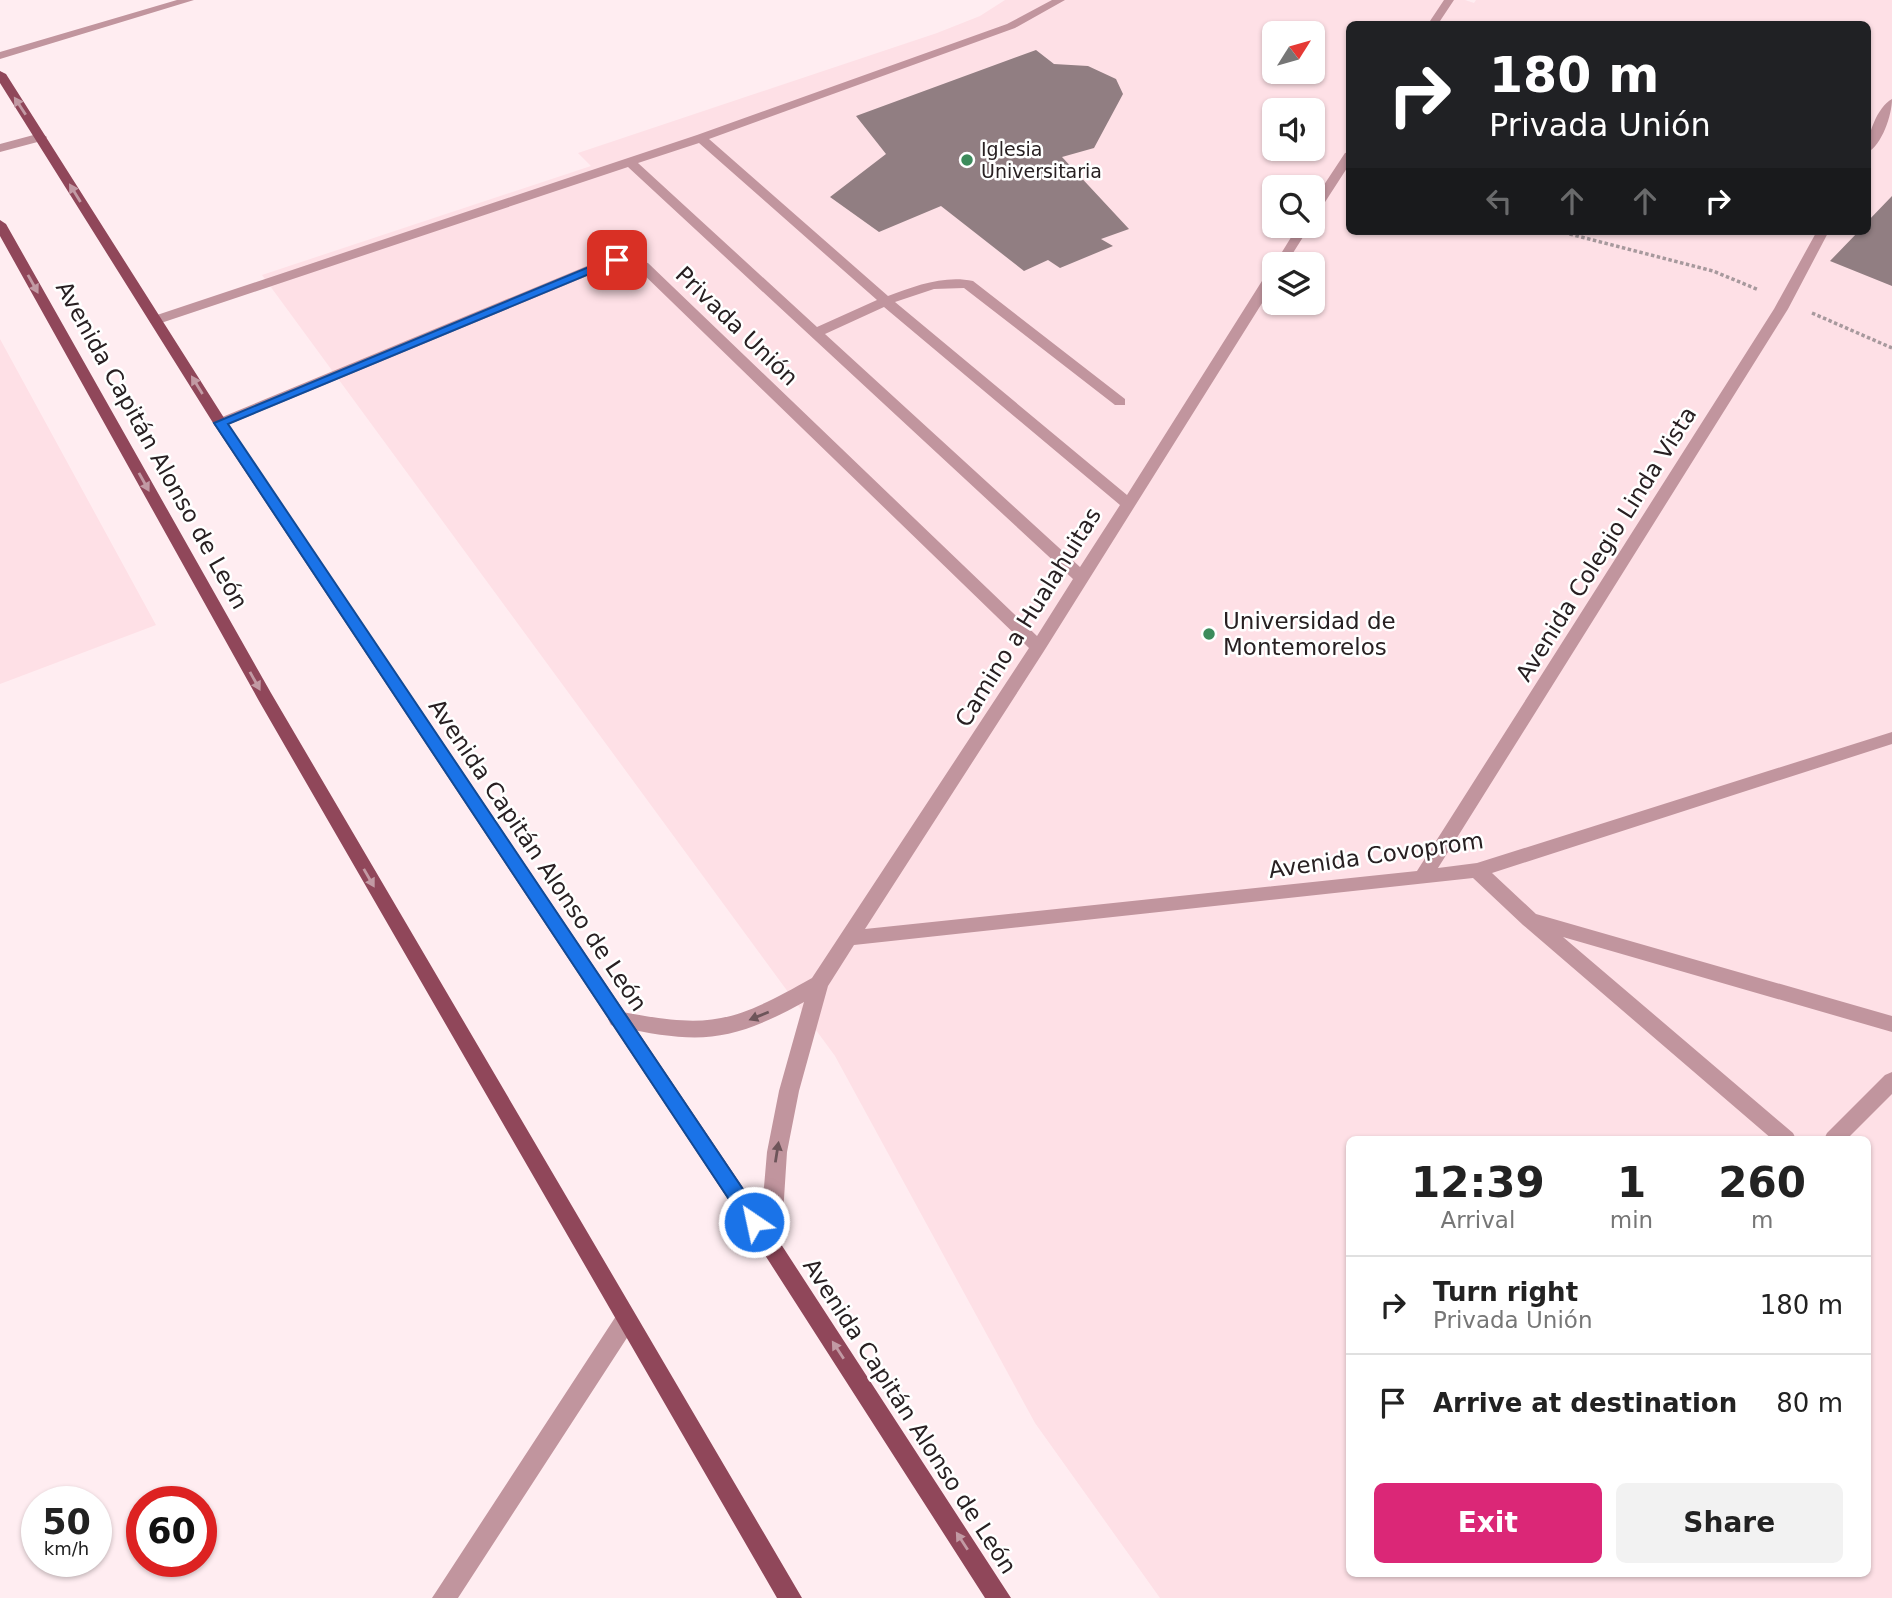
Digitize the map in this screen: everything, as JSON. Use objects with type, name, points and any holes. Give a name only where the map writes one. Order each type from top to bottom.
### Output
[{"type":"main road","name":"Avenida Capitán Alonso de León","points":[[0,74],[220,423],[770,1245],[999,1598]]},
{"type":"main road","name":"Avenida Capitán Alonso de León","points":[[0,224],[265,697],[790,1598]]},
{"type":"street","points":[[0,56],[189,0]]},
{"type":"street","points":[[156,320],[701,138],[1011,26],[1060,0]]},
{"type":"street","points":[[1435,21],[1449,0]]},
{"type":"street","points":[[1871,142],[1892,103]]},
{"type":"street","points":[[0,148],[41,137]]},
{"type":"street","points":[[701,138],[887,302],[1127,503]]},
{"type":"street","points":[[1325,193],[1346,161]]},
{"type":"street","points":[[630,162],[1081,577]]},
{"type":"street","name":"Avenida Colegio Linda Vista","points":[[1423,878],[1785,301],[1821,235]]},
{"type":"street","name":"Privada Unión","points":[[220,423],[604,264],[617,260],[631,261],[643,266],[1038,647]]},
{"type":"street","points":[[815,333],[941,282],[956,281],[968,284],[1120,402]]},
{"type":"street","name":"Camino a Hualahuitas","points":[[819,984],[1038,647],[1262,292]]},
{"type":"street","name":"Avenida Covoprom","points":[[849,938],[1423,878],[1477,870],[1892,738]]},
{"type":"street","points":[[1477,870],[1530,920],[1782,1136]]},
{"type":"street","points":[[1530,920],[1892,1024]]},
{"type":"street","points":[[618,1019],[679,1030],[708,1030],[740,1024],[772,1011],[819,984]]},
{"type":"street","points":[[770,1245],[777,1152],[789,1091],[819,984]]},
{"type":"street","points":[[1837,1136],[1892,1082]]},
{"type":"street","points":[[444,1598],[626,1320]]},
{"type":"path","points":[[1574,235],[1713,271],[1892,348]]},
{"type":"shaded area","name":"Universidad de Montemorelos","points":[[1005,0],[1465,0],[1474,3],[1476,0],[1892,0],[1892,1598],[1160,1598],[1035,1423],[835,1056],[262,275],[591,166],[578,153],[937,33],[980,16]]},
{"type":"shaded area","points":[[0,339],[156,625],[0,684]]},
{"type":"building","name":"Iglesia Universitaria","points":[[1036,50],[1054,64],[1088,66],[1116,79],[1123,94],[1094,148],[1062,157],[1129,229],[1101,239],[1113,246],[1060,268],[1048,260],[1024,271],[941,206],[879,232],[830,197],[886,154],[856,116]]},
{"type":"building","points":[[1892,196],[1892,286],[1830,261],[1855,235],[1871,235],[1871,218]]},
{"type":"place","name":"Iglesia Universitaria","points":[[967,160]]},
{"type":"place","name":"Universidad de Montemorelos","points":[[1209,634]]},
{"type":"route","points":[[617,260],[220,423],[754,1222]]}]
